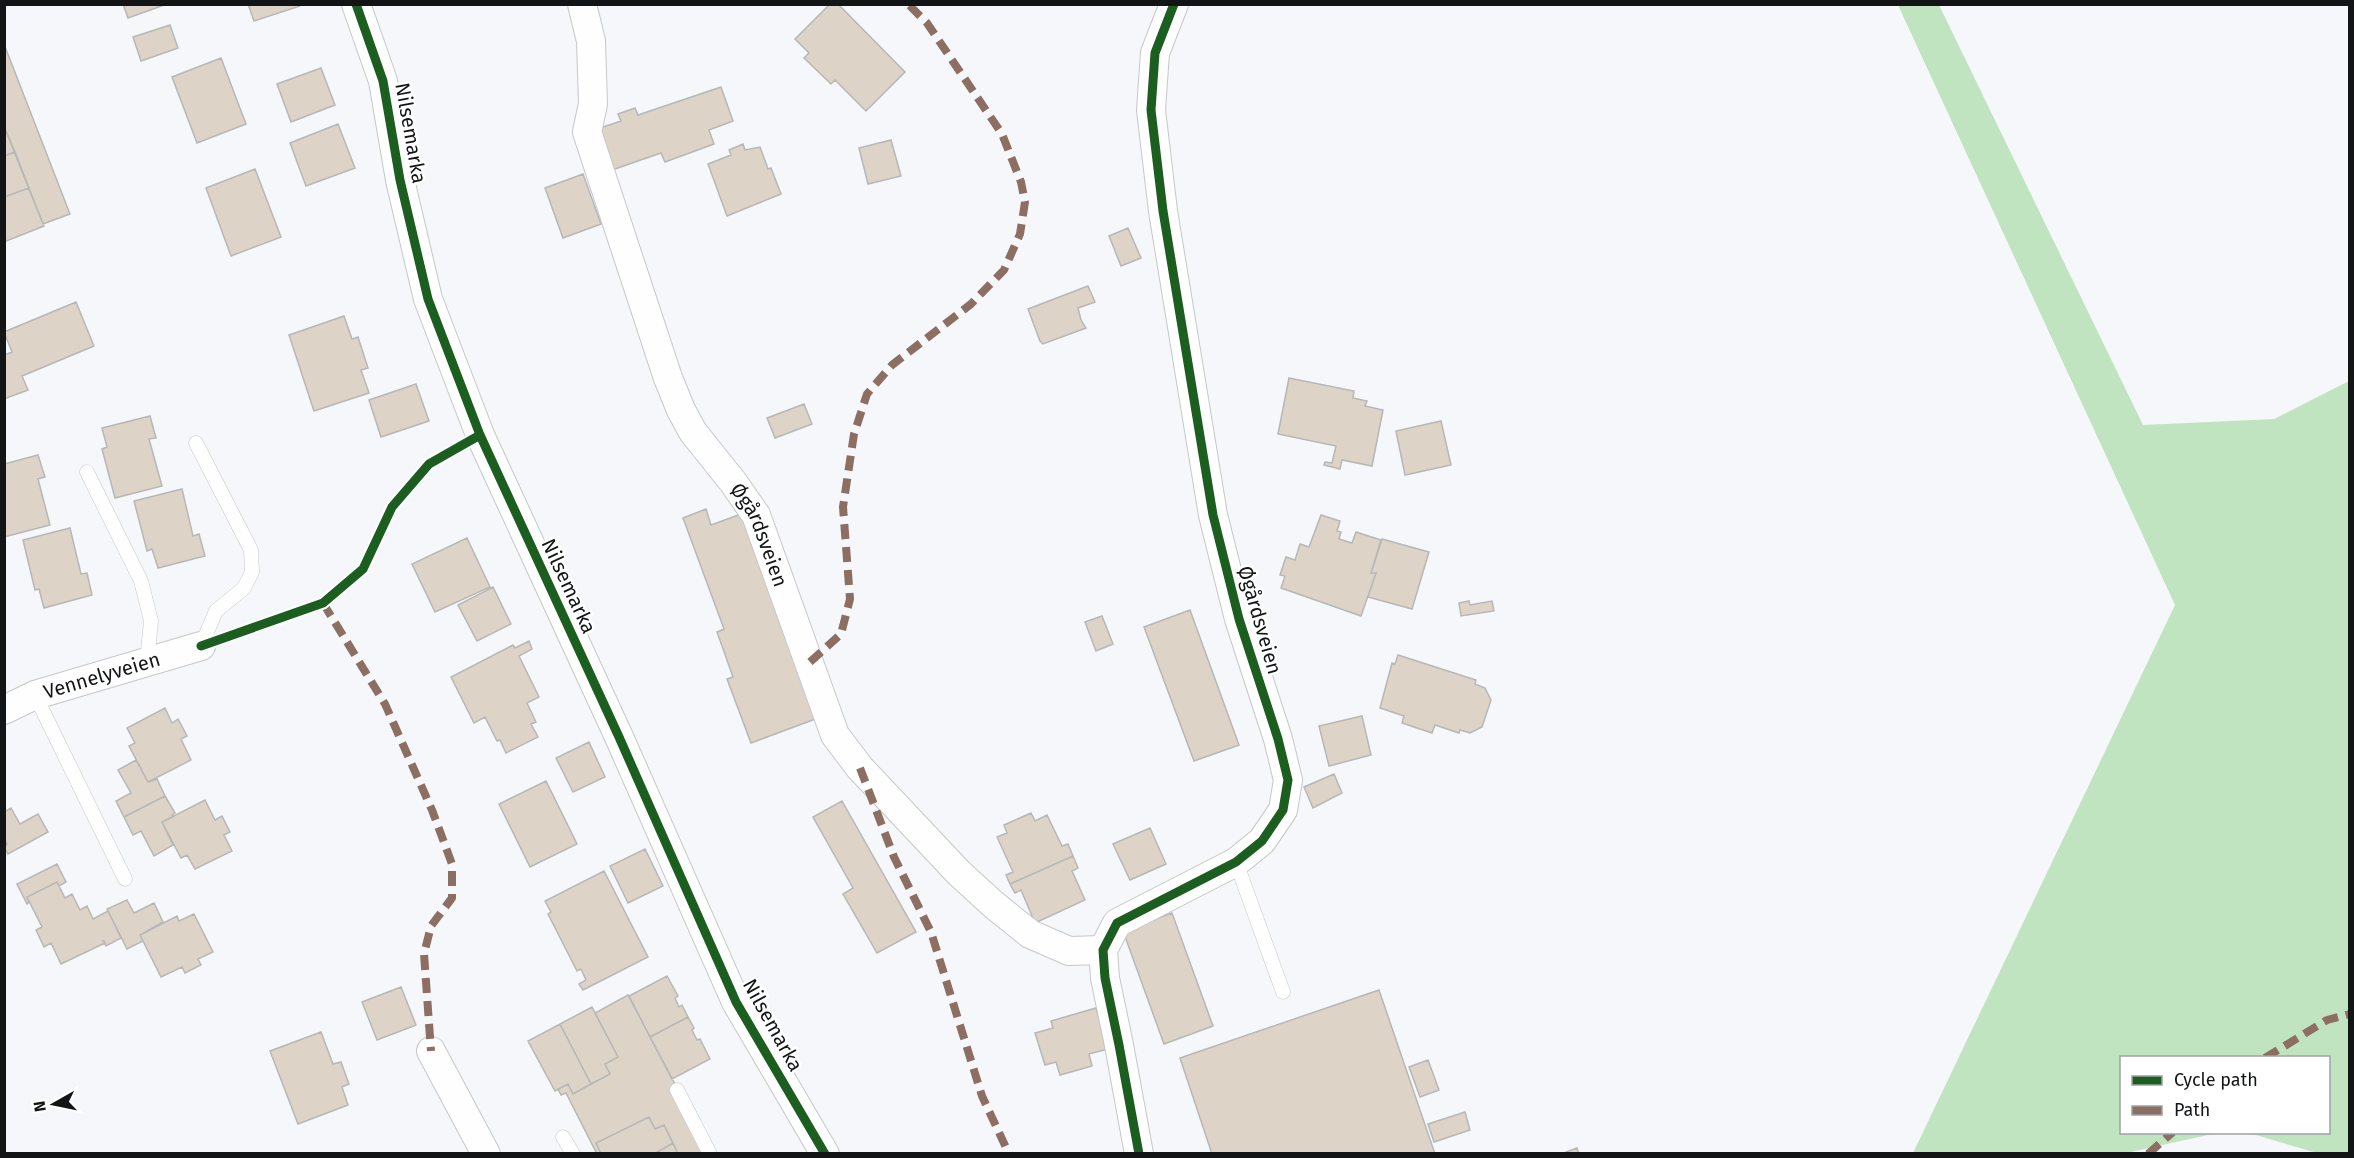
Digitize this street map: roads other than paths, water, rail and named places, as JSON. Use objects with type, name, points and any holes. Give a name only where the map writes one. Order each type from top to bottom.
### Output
[{"type":"street","name":"Nilsemarka","points":[[356,4],[383,81],[400,180],[428,299],[480,435],[619,736],[736,1002],[825,1154]]},
{"type":"street","name":"Øgårdsveien","points":[[582,4],[591,40],[593,104],[587,132],[668,378],[693,432],[756,515],[835,735],[860,768],[959,873],[1030,934],[1069,951],[1102,950],[1117,923],[1236,862],[1262,841],[1282,810],[1288,780],[1278,739],[1239,619],[1213,515],[1163,211],[1152,110],[1155,53],[1174,4]]},
{"type":"street","name":"Vennelyveien","points":[[4,710],[35,696],[201,646]]},
{"type":"street","points":[[1102,950],[1105,978],[1138,1154]]},
{"type":"street","points":[[431,1051],[486,1154]]},
{"type":"lane","points":[[196,443],[251,550],[252,572],[244,588],[216,611],[201,646]]},
{"type":"lane","points":[[87,472],[141,581],[151,621],[147,662]]},
{"type":"lane","points":[[35,696],[125,879]]},
{"type":"lane","points":[[1236,862],[1282,992]]},
{"type":"lane","points":[[677,1090],[710,1154]]},
{"type":"lane","points":[[563,1137],[573,1154]]}]
